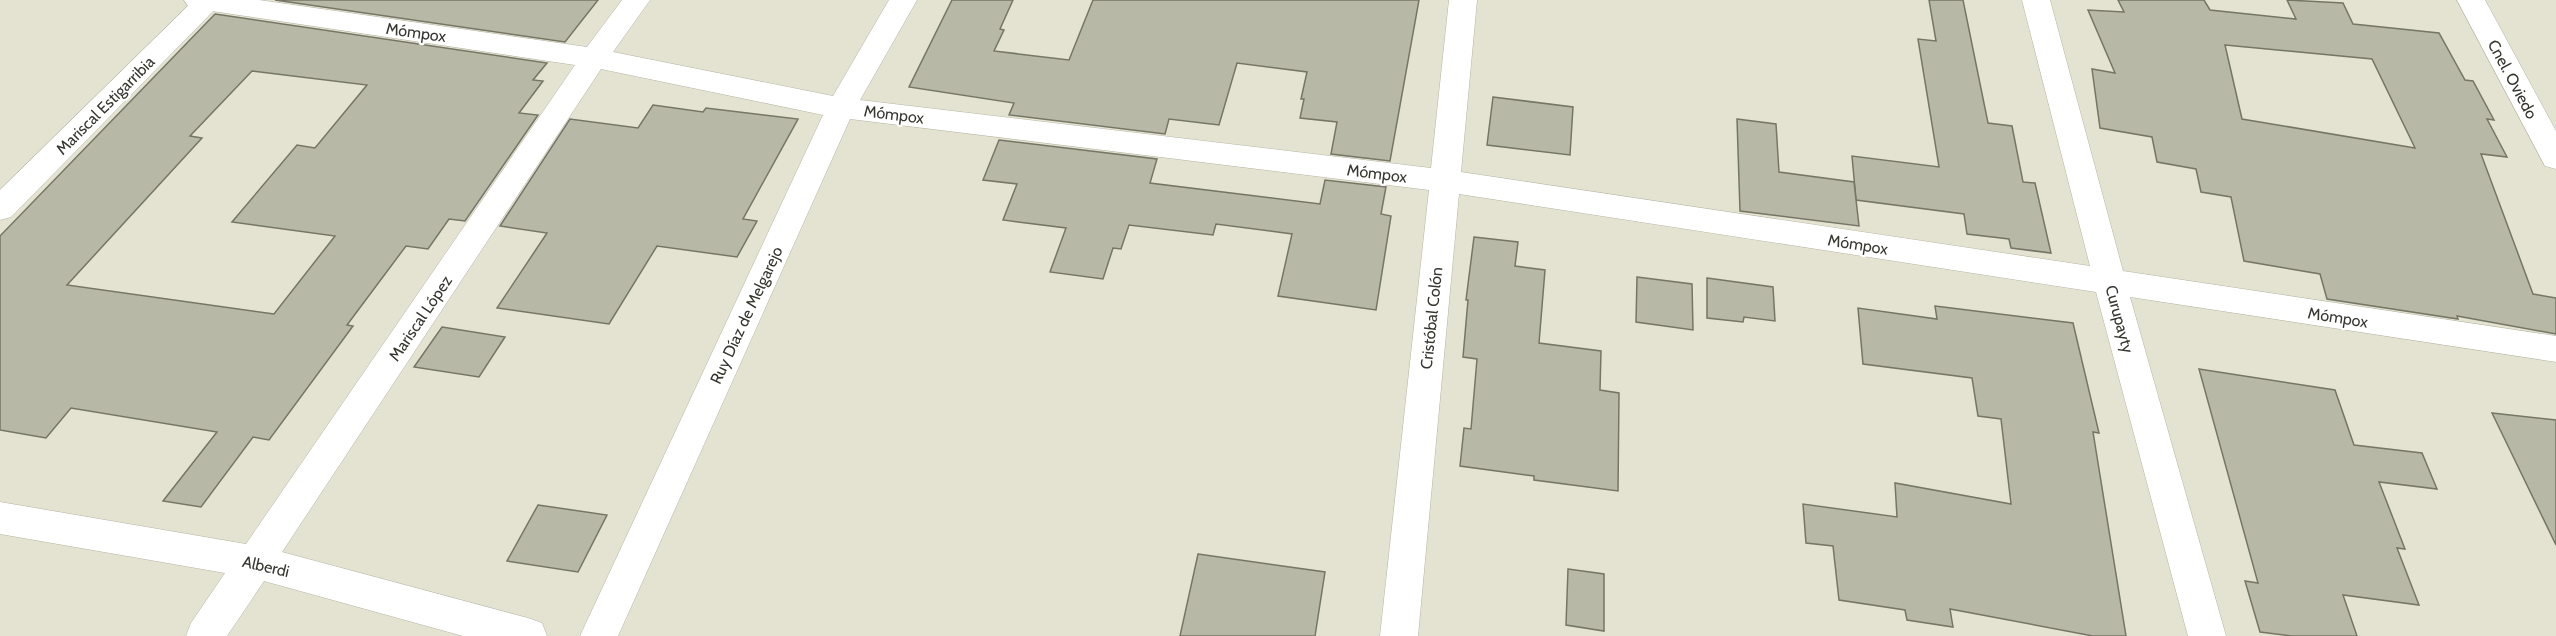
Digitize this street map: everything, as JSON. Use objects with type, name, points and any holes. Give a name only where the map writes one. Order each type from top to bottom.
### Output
[{"type":"street","name":"Mariscal López","points":[[205,636],[594,58],[636,0]]},
{"type":"street","name":"Ruy Díaz de Melgarejo","points":[[599,636],[841,108],[903,0]]},
{"type":"street","name":"Cristóbal Colón","points":[[1399,636],[1463,0]]},
{"type":"street","name":"Curupayty","points":[[2036,0],[2110,283],[2207,636]]},
{"type":"street","name":"Cnel. Oviedo","points":[[2471,0],[2556,158]]},
{"type":"street","name":"Mómpox","points":[[206,1],[594,58],[841,108],[1445,181],[2556,350]]},
{"type":"street","name":"Mariscal Estigarribia","points":[[0,209],[206,1]]},
{"type":"street","name":"Alberdi","points":[[0,518],[256,562],[528,636]]},
{"type":"building","points":[[275,0],[598,0],[565,42]]},
{"type":"building","points":[[952,0],[1013,0],[1000,29],[1004,30],[994,51],[1069,60],[1093,0],[1419,0],[1390,161],[1331,154],[1337,122],[1300,118],[1304,99],[1301,99],[1307,72],[1237,63],[1219,125],[1169,119],[1165,134],[1009,115],[1014,103],[909,87]]},
{"type":"building","points":[[1929,0],[1963,0],[1988,123],[2012,126],[2023,182],[2035,183],[2051,253],[2011,248],[2009,239],[1967,234],[1964,214],[1856,200],[1852,156],[1939,167],[1918,39],[1936,41]]},
{"type":"building","points":[[2118,0],[2204,0],[2210,10],[2296,19],[2287,0],[2343,3],[2353,24],[2439,33],[2465,80],[2473,81],[2494,120],[2487,119],[2507,157],[2481,154],[2533,294],[2556,298],[2556,334],[2457,316],[2458,319],[2327,299],[2320,274],[2244,261],[2231,197],[2201,192],[2196,169],[2157,162],[2152,137],[2100,128],[2092,69],[2115,73],[2088,10],[2124,12]],"holes":[[[2225,45],[2372,59],[2415,148],[2242,119]]]},
{"type":"building","points":[[215,14],[547,63],[533,80],[543,81],[519,113],[538,115],[465,221],[449,219],[428,249],[406,246],[347,325],[353,326],[269,440],[253,437],[201,507],[163,501],[217,432],[71,408],[46,438],[0,430],[0,236]],"holes":[[[252,71],[367,85],[315,148],[297,145],[232,222],[335,236],[274,314],[67,285],[202,138],[190,136]]]},
{"type":"building","points":[[1493,97],[1573,107],[1570,155],[1487,145]]},
{"type":"building","points":[[653,105],[703,112],[706,108],[798,119],[743,219],[757,221],[737,257],[657,246],[609,324],[497,308],[547,233],[500,226],[570,119],[638,128]]},
{"type":"building","points":[[1737,119],[1776,124],[1779,172],[1854,182],[1859,226],[1740,211]]},
{"type":"building","points":[[999,140],[1157,159],[1150,183],[1320,204],[1325,180],[1386,187],[1381,214],[1391,216],[1376,310],[1278,296],[1292,234],[1216,224],[1213,235],[1129,225],[1121,249],[1113,248],[1103,279],[1050,272],[1066,228],[1003,220],[1017,184],[983,180]]},
{"type":"building","points":[[1474,237],[1518,242],[1515,266],[1545,270],[1539,343],[1601,351],[1600,390],[1619,393],[1618,491],[1534,480],[1534,476],[1460,466],[1464,428],[1471,429],[1477,359],[1463,357],[1468,300],[1466,300]]},
{"type":"building","points":[[1637,277],[1692,284],[1693,330],[1636,322]]},
{"type":"building","points":[[1707,278],[1773,287],[1775,321],[1744,317],[1743,322],[1707,318]]},
{"type":"building","points":[[1935,306],[2073,323],[2099,433],[2093,432],[2126,636],[2093,636],[1950,609],[1953,627],[1907,620],[1905,610],[1839,600],[1833,546],[1806,543],[1803,504],[1897,517],[1895,483],[2011,504],[2001,419],[1978,416],[1972,378],[1863,364],[1858,308],[1937,319]]},
{"type":"building","points":[[442,327],[505,337],[479,377],[414,367]]},
{"type":"building","points":[[2199,369],[2335,390],[2354,445],[2422,453],[2437,489],[2379,482],[2405,549],[2397,548],[2419,605],[2343,595],[2357,636],[2292,636],[2260,632],[2245,581],[2258,583]]},
{"type":"building","points":[[2492,413],[2556,420],[2556,545]]},
{"type":"building","points":[[538,505],[607,515],[578,572],[507,561]]},
{"type":"building","points":[[1198,554],[1325,572],[1315,636],[1180,636]]},
{"type":"building","points":[[1568,569],[1604,574],[1604,631],[1566,625]]}]
